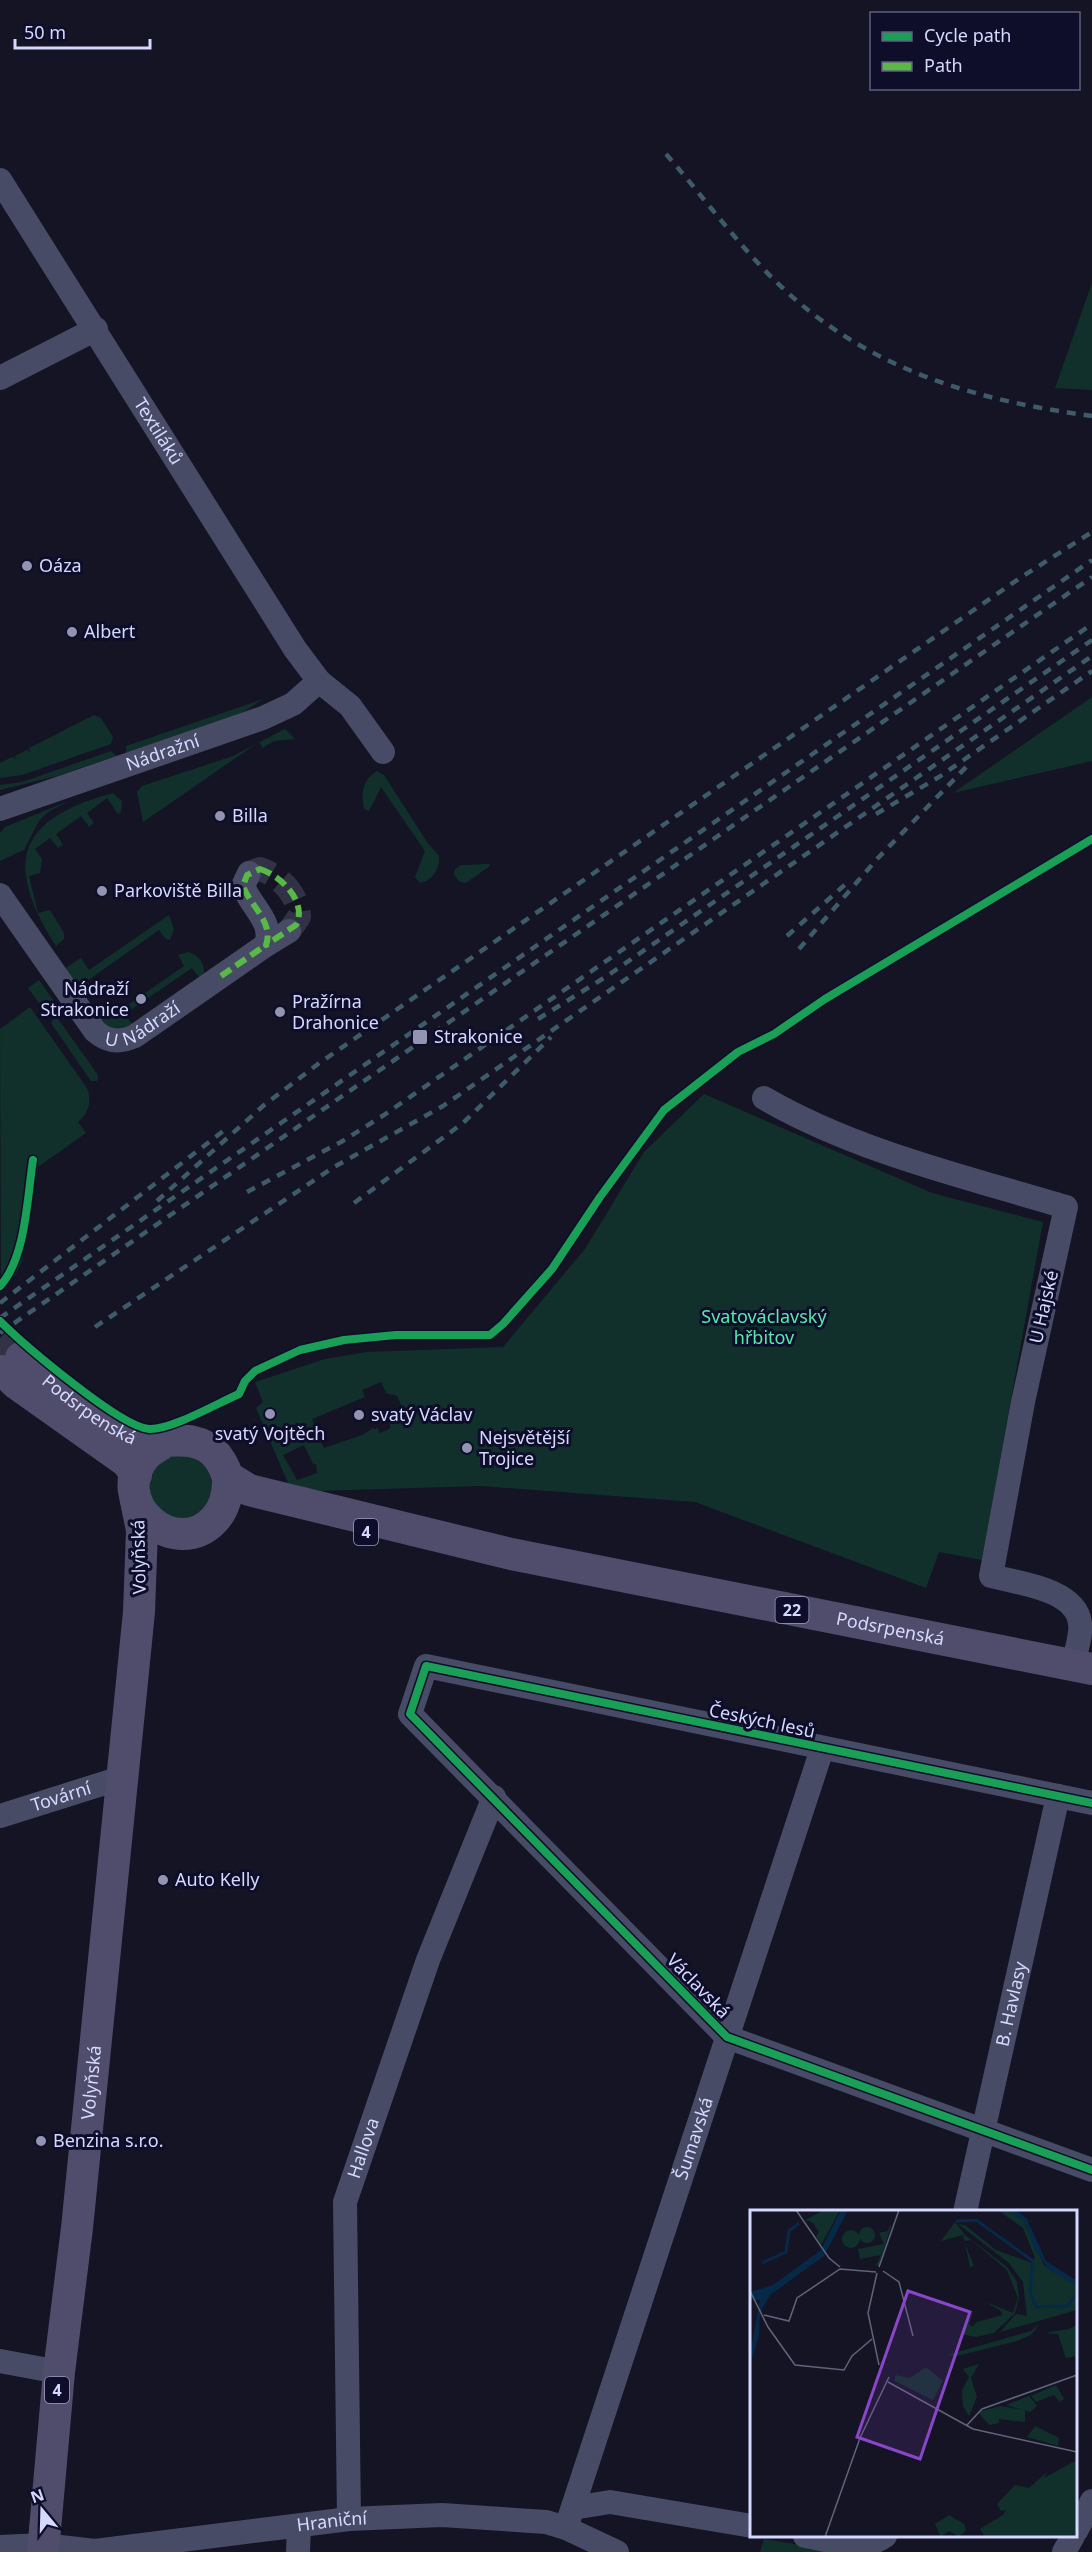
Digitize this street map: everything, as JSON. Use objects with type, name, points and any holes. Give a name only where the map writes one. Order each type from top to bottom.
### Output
[{"type":"main road","name":"Podsrpenská","points":[[182,1533],[169,1532],[155,1526],[144,1515],[127,1462],[17,1384],[12,1364],[120,1432],[142,1441],[178,1440],[204,1445],[223,1464],[228,1477],[249,1491],[511,1554],[1083,1667]]},
{"type":"main road","name":"Podsrpenská","points":[[136,1488],[146,1455],[165,1442]]},
{"type":"main road","points":[[220,1512],[228,1493],[228,1477]]},
{"type":"main road","name":"Volyňská","points":[[43,2548],[59,2372],[77,2228],[139,1612],[142,1530],[136,1488]]},
{"type":"main road","name":"Podsrpenská","points":[[220,1512],[262,1514],[441,1545],[511,1554]]},
{"type":"main road","name":"4","points":[[182,1533],[200,1530],[220,1512]]},
{"type":"main road","name":"Volyňská","points":[[139,1612],[154,1551],[182,1533]]},
{"type":"street","name":"Textiláků","points":[[0,180],[96,329],[289,639],[319,681]]},
{"type":"street","points":[[0,378],[96,329]]},
{"type":"street","points":[[319,681],[350,706],[383,752]]},
{"type":"street","name":"Nádražní","points":[[0,809],[263,718],[293,704],[319,681]]},
{"type":"street","points":[[249,873],[243,886],[266,922],[269,933],[266,945]]},
{"type":"street","name":"U Nádraží","points":[[0,895],[95,1031],[108,1040],[119,1041],[135,1036],[289,931]]},
{"type":"street","name":"U Hajské","points":[[764,1098],[801,1119],[930,1166],[1066,1207],[1023,1402],[991,1576],[1045,1589],[1071,1602],[1080,1623],[1083,1667]]},
{"type":"street","name":"Českých lesů","points":[[426,1666],[1092,1803]]},
{"type":"street","name":"Václavská","points":[[426,1666],[410,1714],[494,1797],[727,2037],[1092,2170]]},
{"type":"street","name":"Šumavská","points":[[573,2531],[727,2037],[822,1749]]},
{"type":"street","name":"Tovární","points":[[0,1816],[124,1777]]},
{"type":"street","name":"B. Havlasy","points":[[965,2210],[1058,1796]]},
{"type":"street","name":"Hallova","points":[[349,2519],[345,2202],[428,1960],[494,1797]]},
{"type":"street","points":[[0,2361],[59,2372]]},
{"type":"street","name":"Hraniční","points":[[573,2531],[610,2502],[750,2526]]},
{"type":"street","points":[[1077,2529],[1091,2504]]},
{"type":"street","name":"Hraniční","points":[[0,2547],[95,2551],[349,2519],[442,2515],[546,2522],[573,2531],[617,2552]]},
{"type":"street","points":[[298,2552],[299,2526]]},
{"type":"street","points":[[815,2537],[857,2545],[882,2538]]},
{"type":"street","points":[[1064,2552],[1072,2537]]},
{"type":"green space","points":[[1092,283],[1092,390],[1055,388]]},
{"type":"green space","points":[[1092,697],[1092,761],[953,793]]},
{"type":"green space","points":[[263,699],[242,713],[126,753],[126,746]]},
{"type":"green space","points":[[94,715],[101,718],[113,737],[111,744],[22,775],[0,778],[0,763],[12,757],[16,759],[15,756],[27,750],[30,752],[29,748]]},
{"type":"green space","points":[[285,729],[295,739],[274,741],[263,748],[259,742]]},
{"type":"green space","points":[[256,744],[143,822],[137,792],[142,786],[233,756]]},
{"type":"green space","points":[[111,751],[116,756],[57,776],[0,790],[0,785],[22,782]]},
{"type":"green space","points":[[377,771],[384,775],[427,842],[439,856],[435,873],[425,882],[420,883],[415,877],[425,851],[381,787],[369,811],[364,809],[364,788],[368,779]]},
{"type":"green space","points":[[113,793],[122,801],[121,812],[118,814],[107,798],[87,813],[94,823],[89,827],[81,816],[56,834],[63,845],[58,848],[50,838],[35,849],[42,859],[40,873],[29,876],[38,913],[50,910],[64,933],[64,939],[56,946],[39,917],[29,891],[25,868],[29,848],[39,831],[56,816]]},
{"type":"green space","points":[[71,800],[48,812],[39,821],[24,850],[0,861],[0,833],[5,827]]},
{"type":"green space","points":[[489,864],[490,866],[466,883],[460,882],[454,875],[455,869],[461,865]]},
{"type":"green space","points":[[169,915],[174,929],[170,940],[166,939],[159,930],[87,981],[93,990],[91,994],[80,992],[64,969],[81,958],[89,970]]},
{"type":"green space","points":[[189,952],[201,961],[204,968],[203,976],[199,977],[192,968],[125,1014],[132,1024],[130,1027],[109,1030],[98,1016],[101,1007],[105,1007],[112,1016],[184,966],[178,955]]},
{"type":"green space","points":[[39,980],[59,1008],[48,1016],[28,988]]},
{"type":"green space","points":[[30,1007],[87,1088],[89,1102],[87,1111],[78,1122],[86,1133],[38,1167],[22,1261],[16,1274],[1,1291],[0,1029]]},
{"type":"green space","points":[[56,1016],[98,1075],[97,1081],[91,1081],[51,1023]]},
{"type":"green space","name":"Svatováclavský hřbitov","points":[[704,1094],[932,1193],[1043,1222],[982,1560],[939,1552],[926,1588],[695,1502],[481,1486],[317,1491],[288,1483],[256,1408],[263,1402],[255,1382],[325,1359],[366,1352],[503,1347],[585,1249],[644,1152]],"holes":[[[381,1382],[386,1393],[397,1396],[401,1405],[396,1416],[387,1417],[391,1428],[380,1433],[377,1427],[375,1430],[373,1428],[362,1435],[324,1448],[320,1440],[312,1443],[308,1433],[316,1429],[312,1419],[365,1397],[362,1390]],[[304,1445],[313,1464],[316,1464],[317,1473],[297,1480],[283,1455]]]},
{"type":"green space","points":[[180,1455],[192,1457],[203,1464],[210,1475],[212,1487],[210,1499],[203,1510],[192,1517],[180,1519],[168,1517],[157,1510],[150,1499],[148,1487],[150,1475],[157,1464],[168,1457]]},
{"type":"green space","points":[[764,2539],[844,2552],[760,2552]]},
{"type":"tunnel","points":[[249,873],[260,869],[267,872],[281,881],[292,894],[299,917],[289,931]]},
{"type":"tunnel","points":[[0,1338],[21,1358]]},
{"type":"railway","points":[[666,154],[745,249],[779,284],[829,326],[863,347],[898,365],[973,392],[1011,402],[1092,416]]},
{"type":"railway","points":[[157,1201],[263,1106],[318,1064],[1020,578],[1092,532]]},
{"type":"railway","points":[[0,1318],[1092,560]]},
{"type":"railway","points":[[0,1333],[1092,577]]},
{"type":"railway","points":[[247,1192],[341,1142],[384,1115],[1092,624]]},
{"type":"railway","points":[[538,1019],[607,976],[1092,640]]},
{"type":"railway","points":[[95,1327],[334,1167],[443,1106],[1092,656]]},
{"type":"railway","points":[[876,814],[939,777],[1092,671]]},
{"type":"railway","points":[[799,949],[877,859],[971,762]]},
{"type":"railway","points":[[787,936],[848,882]]},
{"type":"railway","points":[[354,1203],[463,1123],[551,1037]]},
{"type":"railway","points":[[0,1303],[226,1129]]},
{"type":"marked path","points":[[260,869],[276,877],[290,891],[298,907],[299,916],[296,925],[266,945],[267,929],[243,886],[247,875],[260,869]]},
{"type":"marked path","points":[[221,976],[266,945]]},
{"type":"cycle path","points":[[0,1321],[50,1365],[95,1400],[135,1425],[149,1429],[181,1421],[239,1394],[245,1381],[255,1371],[300,1350],[344,1340],[396,1335],[490,1335],[503,1324],[552,1269],[600,1197],[664,1110],[738,1052],[774,1034],[825,999],[1092,839]]},
{"type":"cycle path","points":[[0,1286],[9,1274],[20,1244],[33,1160]]},
{"type":"cycle path","points":[[1092,1803],[426,1666],[410,1714],[727,2037],[1092,2170]]},
{"type":"place","name":"Oáza","points":[[27,566]]},
{"type":"place","name":"Albert","points":[[72,632]]},
{"type":"place","name":"Billa","points":[[220,816]]},
{"type":"place","name":"Parkoviště Billa","points":[[102,891]]},
{"type":"place","name":"Nádraží Strakonice","points":[[141,999]]},
{"type":"place","name":"Pražírna Drahonice","points":[[280,1012]]},
{"type":"place","name":"Strakonice","points":[[420,1037]]},
{"type":"place","name":"svatý Vojtěch","points":[[270,1414]]},
{"type":"place","name":"svatý Václav","points":[[359,1415]]},
{"type":"place","name":"Nejsvětější Trojice","points":[[467,1448]]},
{"type":"place","name":"Auto Kelly","points":[[163,1880]]},
{"type":"place","name":"Benzina s.r.o.","points":[[41,2141]]}]
